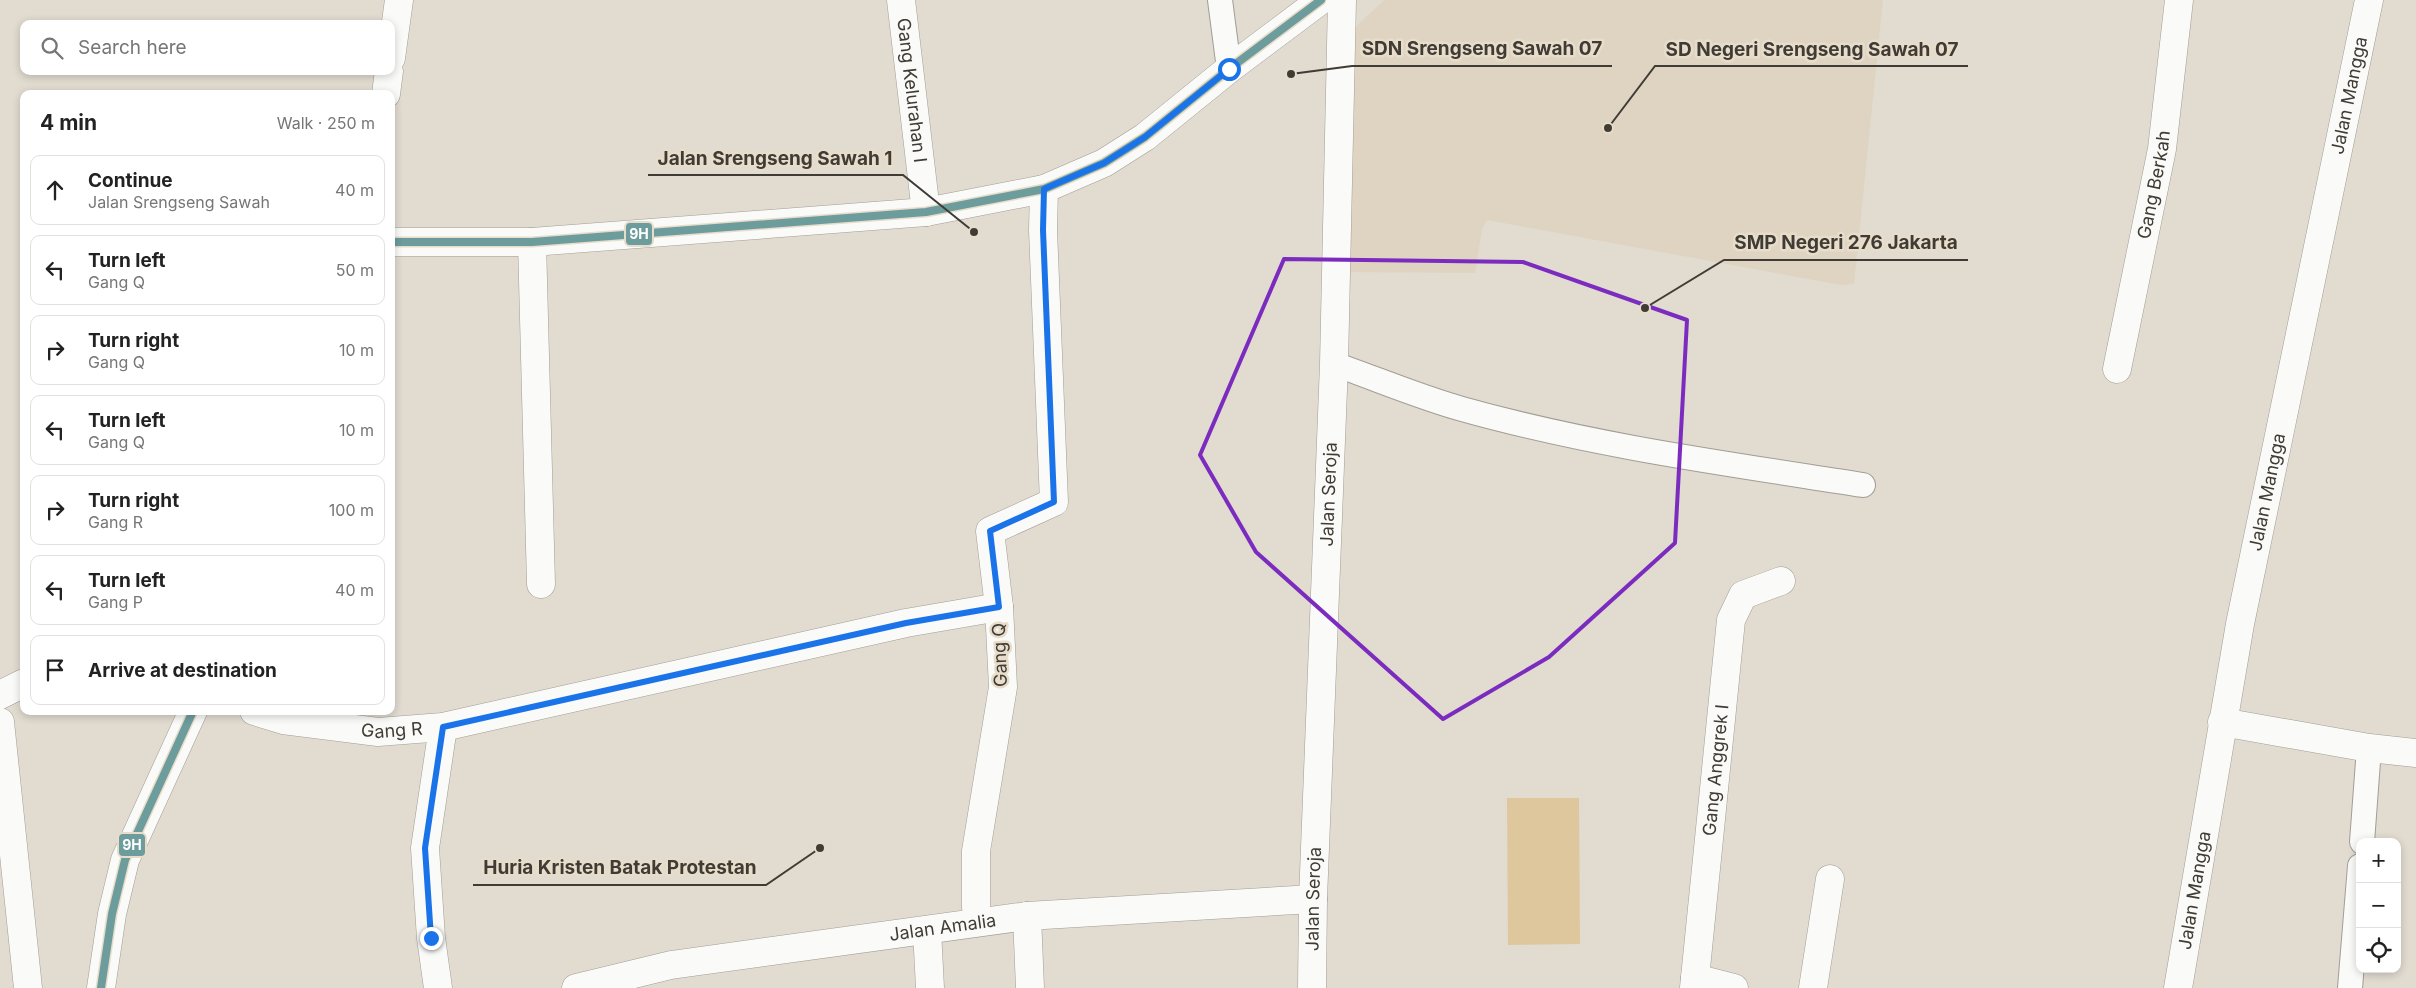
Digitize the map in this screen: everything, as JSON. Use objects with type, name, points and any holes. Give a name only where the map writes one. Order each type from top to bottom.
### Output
[{"type":"street","points":[[395,29],[399,0]]},
{"type":"street","name":"Gang Kelurahan I","points":[[901,0],[926,212]]},
{"type":"street","points":[[395,242],[532,242],[926,212],[1044,189],[1104,163],[1145,137],[1229,69],[1321,0]]},
{"type":"street","name":"Jalan Seroja","points":[[1312,988],[1313,899],[1334,364],[1342,0]]},
{"type":"street","name":"Gang Berkah","points":[[2117,369],[2162,149],[2179,0]]},
{"type":"street","name":"Jalan Mangga","points":[[2178,988],[2240,624],[2369,0]]},
{"type":"street","points":[[387,90],[389,75]]},
{"type":"street","name":"Gang Q","points":[[978,922],[976,907],[976,852],[1003,687],[999,607],[990,531],[1054,502],[1043,230],[1044,189]]},
{"type":"street","points":[[532,242],[541,584]]},
{"type":"street","name":"Gang Anggrek I","points":[[1694,983],[1730,620],[1743,595],[1781,581]]},
{"type":"street","name":"Gang R","points":[[267,715],[283,720],[378,732],[443,727],[906,623],[999,607]]},
{"type":"street","points":[[0,695],[20,685]]},
{"type":"street","points":[[101,988],[112,914],[125,860],[192,715]]},
{"type":"street","points":[[0,722],[24,981]]},
{"type":"street","points":[[2222,722],[2369,748],[2416,753]]},
{"type":"street","points":[[438,988],[431,938],[425,848],[443,727]]},
{"type":"street","points":[[1813,988],[1830,879]]},
{"type":"street","name":"Jalan Amalia","points":[[576,988],[671,965],[1027,916],[1313,899]]},
{"type":"street","points":[[1027,916],[1030,988]]},
{"type":"street","points":[[927,930],[930,988]]},
{"type":"street","points":[[1694,983],[1734,988]]},
{"type":"lane","points":[[1220,0],[1229,69]]},
{"type":"lane","points":[[1334,364],[1461,409],[1557,432],[1660,454],[1863,485]]},
{"type":"lane","points":[[2362,838],[2369,748]]},
{"type":"lane","points":[[2350,988],[2359,883]]},
{"type":"highlighted area","points":[[1284,259],[1523,262],[1687,320],[1675,543],[1549,657],[1443,719],[1256,552],[1200,455]]},
{"type":"shaded area","points":[[1384,0],[1883,0],[1854,284],[1841,285],[1487,220],[1482,229],[1475,273],[1349,272],[1345,37]]},
{"type":"shaded area","points":[[1507,798],[1579,798],[1580,944],[1508,945]]},
{"type":"transit line","name":"9H","points":[[395,242],[532,242],[926,212],[1044,189],[1104,163],[1145,137],[1229,69],[1321,0]]},
{"type":"transit line","name":"9H","points":[[101,988],[112,914],[125,860],[191,715]]},
{"type":"place","name":"SDN Srengseng Sawah 07","points":[[1291,74]]},
{"type":"place","name":"SD Negeri Srengseng Sawah 07","points":[[1608,128]]},
{"type":"place","name":"Jalan Srengseng Sawah 1","points":[[974,232]]},
{"type":"place","name":"SMP Negeri 276 Jakarta","points":[[1645,308]]},
{"type":"place","name":"Huria Kristen Batak Protestan","points":[[820,848]]},
{"type":"route","points":[[431,938],[425,848],[443,727],[906,623],[999,607],[990,531],[1054,502],[1043,230],[1044,189],[1104,163],[1145,137],[1229,69]]}]
